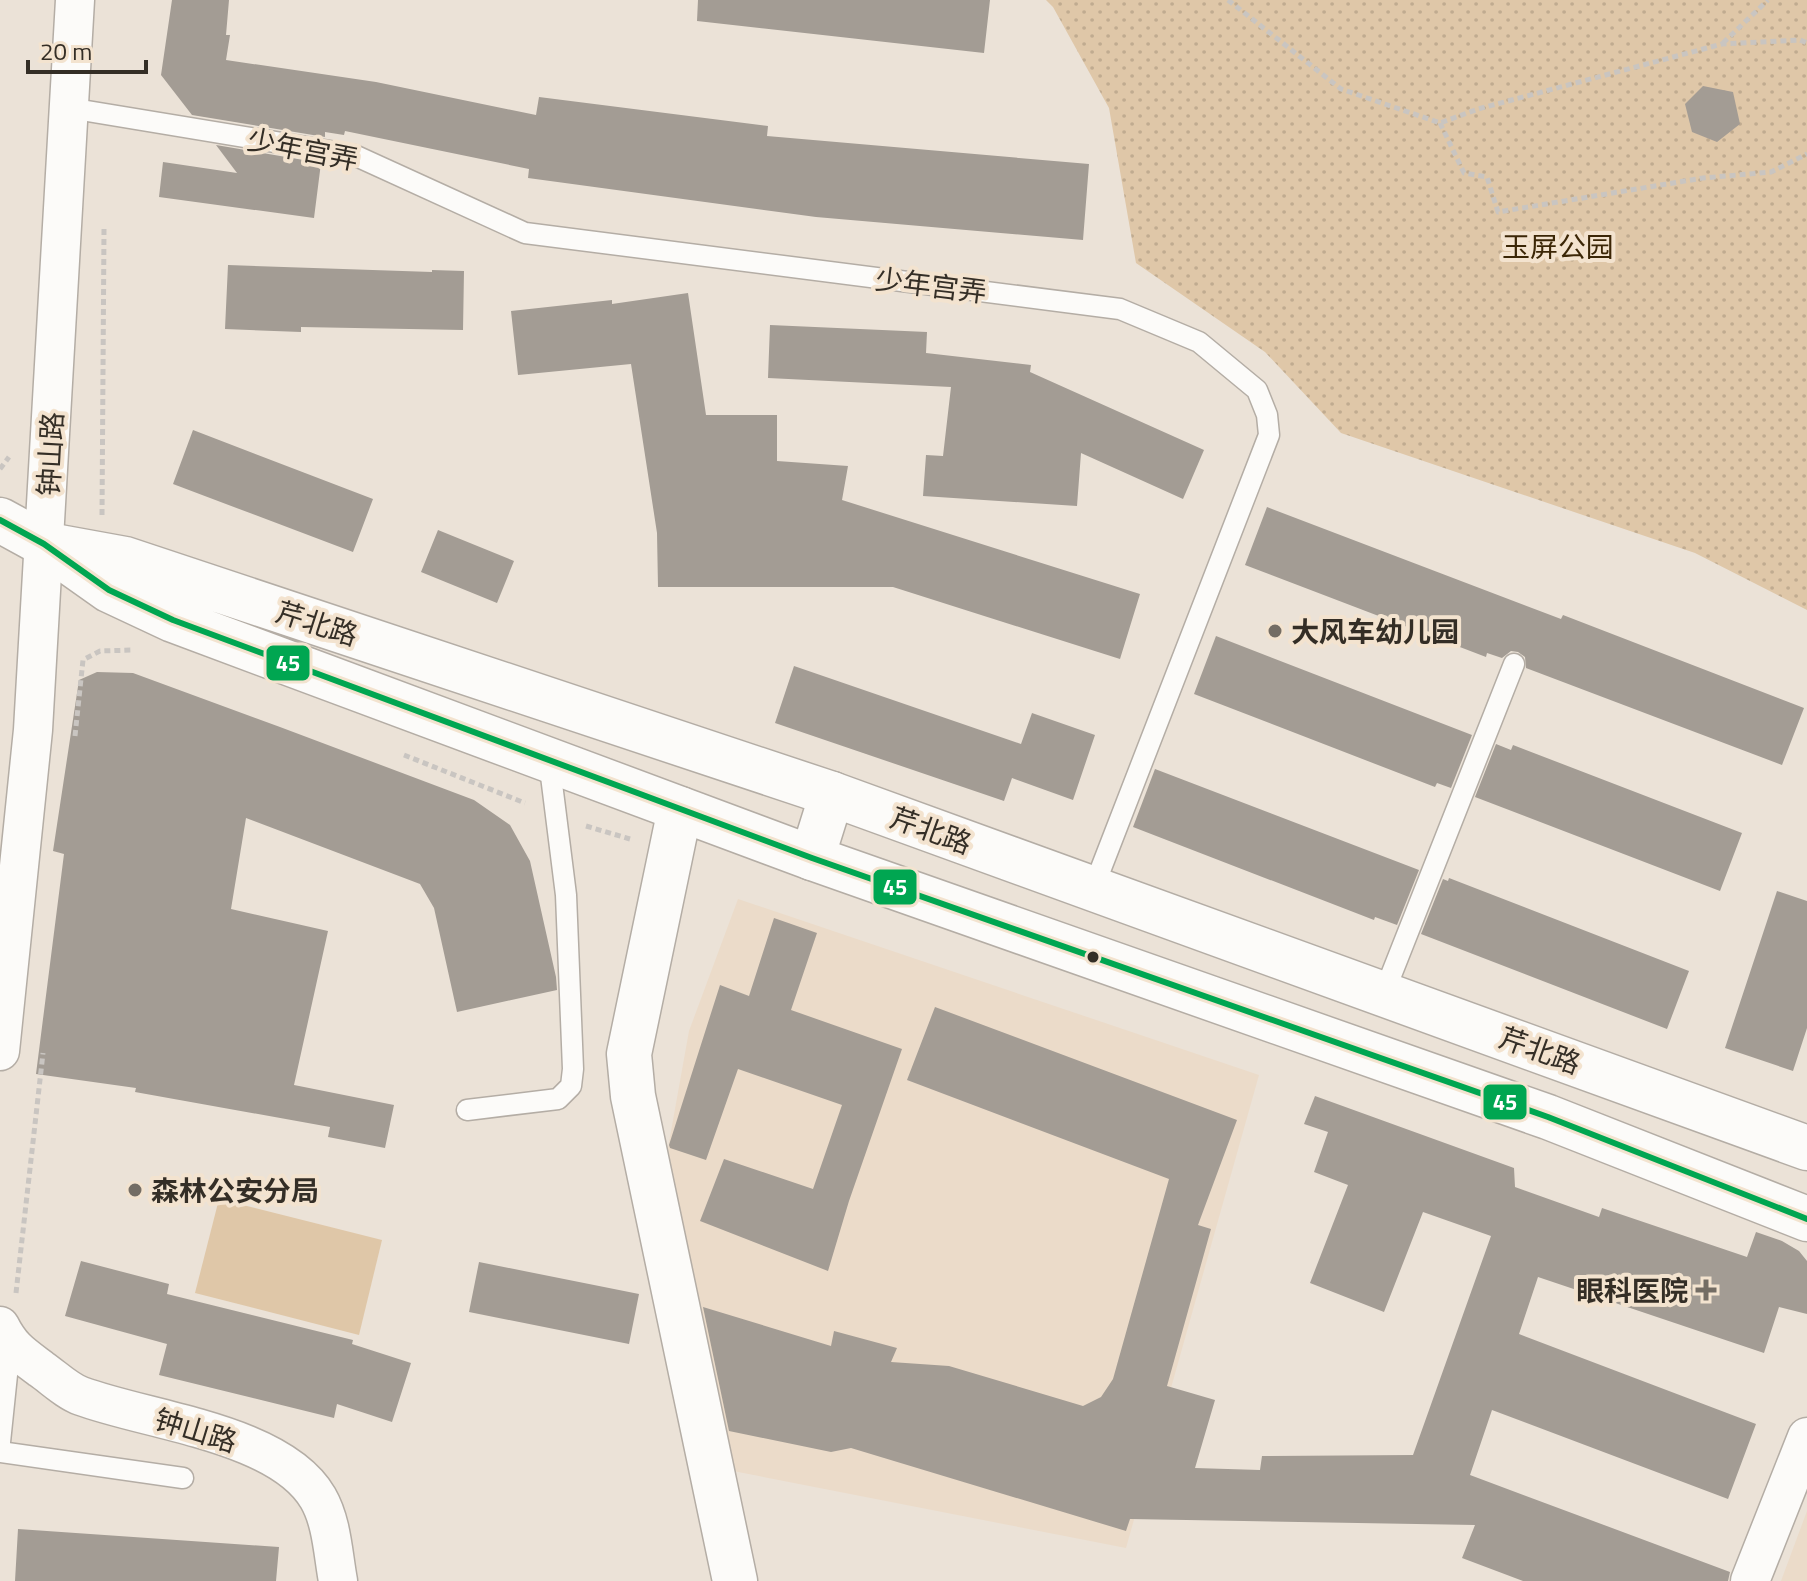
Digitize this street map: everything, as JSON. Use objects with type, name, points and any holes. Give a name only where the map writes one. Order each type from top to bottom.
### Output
[{"type":"main road","name":"芹北路","points":[[0,520],[44,544],[109,590],[173,620],[812,858],[1548,1117],[1807,1219]]},
{"type":"main road","name":"芹北路","points":[[44,544],[125,559],[832,794],[1807,1148]]},
{"type":"main road","points":[[812,858],[832,794]]},
{"type":"main road","points":[[680,809],[629,1054],[633,1096],[735,1581]]},
{"type":"street","name":"钟山路","points":[[0,1051],[33,730],[75,0]]},
{"type":"street","name":"钟山路","points":[[5,1336],[78,1395],[241,1442],[276,1459],[305,1481],[319,1500],[328,1527],[338,1581]]},
{"type":"street","points":[[1750,1581],[1807,1437]]},
{"type":"lane","name":"少年宫弄","points":[[69,108],[354,155],[525,233],[1120,309],[1199,342],[1257,390],[1267,415],[1269,435],[1093,889]]},
{"type":"lane","points":[[1384,993],[1514,664]]},
{"type":"lane","points":[[467,1110],[558,1099],[571,1086],[573,1069],[566,895],[549,760]]},
{"type":"lane","points":[[0,1442],[5,1336]]},
{"type":"lane","points":[[0,1452],[183,1478]]},
{"type":"path","points":[[1228,0],[1341,89],[1440,123],[1478,109],[1722,44],[1800,40],[1807,43]]},
{"type":"path","points":[[1722,44],[1768,0]]},
{"type":"path","points":[[1440,123],[1464,173],[1487,177],[1498,212],[1703,178],[1771,172],[1807,154]]},
{"type":"path","points":[[102,526],[104,225]]},
{"type":"path","points":[[75,738],[83,660],[100,651],[141,650]]},
{"type":"path","points":[[5,1336],[43,1048]]},
{"type":"shaded area","points":[[738,899],[1259,1075],[1126,1548],[728,1470],[668,1148],[689,1031]]},
{"type":"shaded area","points":[[1807,1511],[1807,1581],[1781,1581]]},
{"type":"green space","name":"玉屏公园","points":[[1046,0],[1807,0],[1807,610],[1695,553],[1341,433],[1265,352],[1136,263],[1109,108],[1053,7]]},
{"type":"green space","points":[[219,1199],[382,1240],[359,1335],[195,1293]]},
{"type":"building","points":[[172,0],[229,0],[226,35],[230,35],[226,60],[376,82],[536,115],[539,97],[768,126],[767,136],[1089,164],[1083,240],[816,217],[528,178],[529,169],[345,131],[344,135],[325,132],[325,137],[192,115],[161,75]]},
{"type":"building","points":[[698,0],[990,0],[984,53],[697,21]]},
{"type":"building","points":[[1703,86],[1733,92],[1740,124],[1717,142],[1692,132],[1685,104]]},
{"type":"building","points":[[216,145],[321,163],[314,218],[159,197],[163,162],[237,173]]},
{"type":"building","points":[[228,265],[464,271],[463,330],[301,327],[301,332],[225,329]]},
{"type":"building","points":[[688,293],[706,415],[777,415],[777,461],[848,466],[842,500],[1140,594],[1120,659],[893,587],[658,587],[657,533],[631,364],[518,375],[511,311],[612,300],[612,304]]},
{"type":"building","points":[[770,325],[927,332],[926,353],[1031,365],[1030,372],[1204,450],[1183,499],[1081,453],[1077,506],[923,496],[926,455],[943,456],[951,387],[768,378]]},
{"type":"building","points":[[193,430],[373,499],[353,552],[173,484]]},
{"type":"building","points":[[1267,507],[1561,619],[1563,615],[1804,708],[1782,765],[1526,668],[1525,657],[1518,652],[1511,651],[1502,658],[1487,653],[1486,657],[1245,565]]},
{"type":"building","points":[[438,530],[514,561],[497,603],[421,572]]},
{"type":"building","points":[[1216,636],[1472,735],[1451,788],[1437,783],[1435,787],[1194,694]]},
{"type":"building","points":[[794,666],[1021,744],[1032,713],[1095,735],[1073,800],[1012,778],[1004,801],[775,723]]},
{"type":"building","points":[[97,672],[133,673],[474,800],[510,825],[530,861],[557,990],[457,1012],[434,908],[420,884],[246,818],[231,909],[328,931],[294,1085],[394,1105],[385,1148],[328,1137],[330,1127],[135,1092],[136,1088],[36,1074],[64,854],[53,851],[79,680]]},
{"type":"building","points":[[1496,744],[1511,750],[1513,745],[1742,833],[1720,891],[1475,797]]},
{"type":"building","points":[[1155,769],[1419,870],[1397,925],[1375,917],[1374,920],[1133,827]]},
{"type":"building","points":[[1449,878],[1689,971],[1667,1029],[1421,934],[1443,879],[1448,881]]},
{"type":"building","points":[[1777,891],[1807,901],[1807,1028],[1793,1071],[1725,1048]]},
{"type":"building","points":[[774,918],[817,933],[791,1010],[902,1049],[828,1271],[700,1221],[724,1159],[813,1189],[842,1105],[738,1069],[706,1160],[670,1148],[669,1145],[720,985],[749,996]]},
{"type":"building","points":[[935,1007],[1237,1120],[1198,1225],[1211,1229],[1167,1386],[1215,1400],[1195,1468],[1260,1470],[1262,1456],[1413,1455],[1491,1236],[1423,1212],[1384,1312],[1310,1283],[1348,1185],[1314,1172],[1328,1132],[1304,1124],[1315,1096],[1514,1168],[1515,1187],[1599,1217],[1602,1208],[1747,1257],[1756,1232],[1799,1251],[1807,1261],[1807,1314],[1779,1307],[1764,1353],[1538,1277],[1519,1334],[1756,1424],[1728,1499],[1492,1410],[1470,1475],[1730,1572],[1728,1581],[1523,1581],[1462,1558],[1475,1525],[1130,1519],[1126,1531],[851,1448],[831,1452],[729,1431],[703,1307],[831,1346],[834,1331],[897,1348],[891,1362],[949,1366],[1083,1406],[1101,1397],[1113,1379],[1169,1179],[907,1080]]},
{"type":"building","points":[[81,1261],[169,1284],[167,1294],[353,1340],[352,1344],[411,1363],[392,1422],[337,1404],[334,1418],[159,1375],[167,1344],[65,1316]]},
{"type":"building","points":[[479,1262],[639,1294],[629,1344],[469,1312]]},
{"type":"building","points":[[18,1529],[279,1547],[276,1581],[15,1581]]},
{"type":"transit line","name":"45","points":[[0,520],[44,544],[109,590],[173,620],[812,858],[1548,1117],[1807,1219]]},
{"type":"place","name":"大风车幼儿园","points":[[1275,631]]},
{"type":"place","name":"森林公安分局","points":[[135,1190]]},
{"type":"place","name":"眼科医院","points":[[1706,1290]]}]
